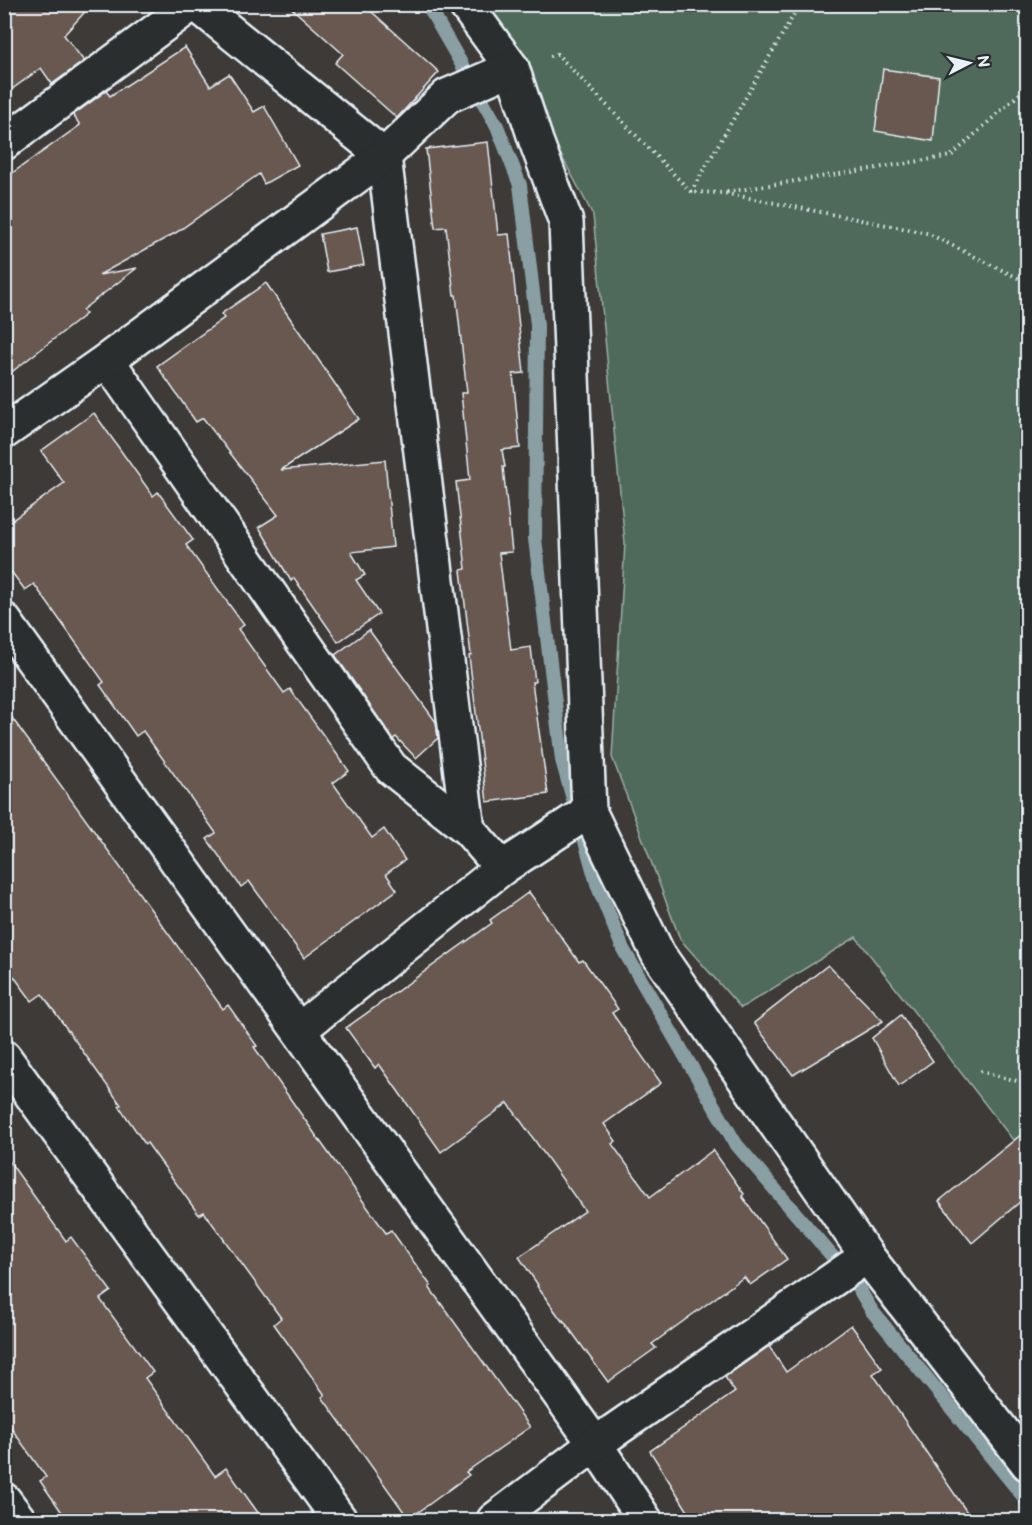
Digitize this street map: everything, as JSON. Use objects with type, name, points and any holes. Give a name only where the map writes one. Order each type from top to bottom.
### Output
[{"type":"street","points":[[4,143],[194,4],[384,156],[468,829]]},
{"type":"street","points":[[465,4],[512,68],[566,222],[588,813],[658,954],[866,1257],[1028,1464]]},
{"type":"street","points":[[4,432],[107,360],[384,156],[447,96],[512,68]]},
{"type":"street","points":[[107,360],[390,768],[468,829],[502,868]]},
{"type":"street","points":[[4,620],[595,1444],[645,1521]]},
{"type":"street","points":[[299,1030],[502,868],[588,813]]},
{"type":"street","points":[[4,1057],[340,1521]]},
{"type":"street","points":[[494,1521],[595,1444],[866,1257]]},
{"type":"street","points":[[4,1500],[19,1521]]},
{"type":"path","points":[[691,192],[800,4]]},
{"type":"path","points":[[512,68],[557,54],[691,192],[723,193],[927,233],[1028,283]]},
{"type":"path","points":[[723,193],[951,156],[1028,86]]},
{"type":"path","points":[[980,1071],[1028,1084]]},
{"type":"green space","points":[[481,5],[1027,5],[1027,1158],[856,937],[741,1008],[680,939],[612,757],[625,543],[593,215]]},
{"type":"building","points":[[4,4],[92,4],[64,35],[84,61],[52,84],[41,68],[4,95]]},
{"type":"building","points":[[287,4],[363,4],[439,72],[397,118],[335,63],[343,54]]},
{"type":"building","points":[[185,47],[210,86],[229,74],[254,112],[264,106],[298,165],[264,184],[259,174],[177,232],[99,275],[137,268],[82,310],[86,314],[4,378],[4,179],[80,125],[73,115],[106,91],[110,96]]},
{"type":"building","points":[[883,69],[939,77],[933,141],[875,131]]},
{"type":"building","points":[[488,142],[498,235],[509,234],[524,373],[513,374],[520,448],[502,450],[512,552],[499,553],[511,650],[531,647],[535,682],[532,682],[548,794],[487,802],[469,656],[471,655],[461,570],[466,569],[456,482],[470,480],[461,393],[467,393],[446,227],[435,228],[426,149]]},
{"type":"building","points":[[357,227],[364,265],[327,272],[320,234]]},
{"type":"building","points":[[266,283],[359,419],[281,470],[385,460],[393,547],[351,552],[365,575],[356,580],[379,614],[338,642],[294,578],[291,581],[259,527],[278,515],[203,418],[196,422],[157,366],[224,318],[221,314]]},
{"type":"building","points":[[94,413],[153,496],[158,492],[193,540],[186,545],[244,625],[238,629],[284,693],[290,689],[349,771],[333,783],[372,838],[384,829],[405,860],[386,874],[397,890],[304,958],[249,881],[241,887],[207,839],[216,833],[143,731],[136,736],[100,685],[104,682],[34,584],[25,590],[4,562],[4,526],[64,483],[41,451]]},
{"type":"building","points":[[369,630],[436,722],[438,738],[416,758],[396,737],[393,739],[335,655]]},
{"type":"building","points":[[4,707],[223,1009],[228,1005],[257,1046],[254,1047],[317,1137],[386,1233],[391,1230],[431,1286],[429,1287],[530,1427],[466,1472],[469,1475],[409,1519],[322,1397],[325,1395],[274,1324],[281,1318],[204,1212],[199,1215],[147,1143],[145,1144],[119,1106],[121,1105],[42,994],[32,1001],[4,963]]},
{"type":"building","points":[[529,892],[579,962],[583,960],[618,1009],[612,1013],[661,1083],[604,1124],[616,1141],[612,1144],[650,1197],[713,1150],[744,1194],[742,1196],[787,1259],[750,1285],[744,1277],[652,1344],[656,1348],[608,1382],[537,1286],[519,1257],[585,1211],[508,1103],[441,1152],[379,1064],[375,1068],[346,1028],[492,923],[490,920]]},
{"type":"building","points":[[828,965],[883,1021],[793,1075],[754,1023]]},
{"type":"building","points":[[901,1015],[933,1061],[899,1086],[872,1038]]},
{"type":"building","points":[[1028,1129],[1028,1195],[972,1243],[939,1201]]},
{"type":"building","points":[[4,1154],[66,1241],[71,1237],[111,1291],[100,1299],[153,1372],[145,1378],[215,1476],[226,1468],[264,1521],[68,1521],[40,1481],[46,1477],[4,1418]]},
{"type":"building","points":[[851,1325],[882,1368],[873,1374],[973,1521],[694,1521],[650,1451],[735,1392],[725,1377],[769,1346],[786,1372]]},
{"type":"waterway","points":[[427,4],[497,126],[520,185],[537,325],[535,539],[562,760],[598,887],[623,949],[736,1144],[856,1284],[872,1311],[1028,1502]]}]
